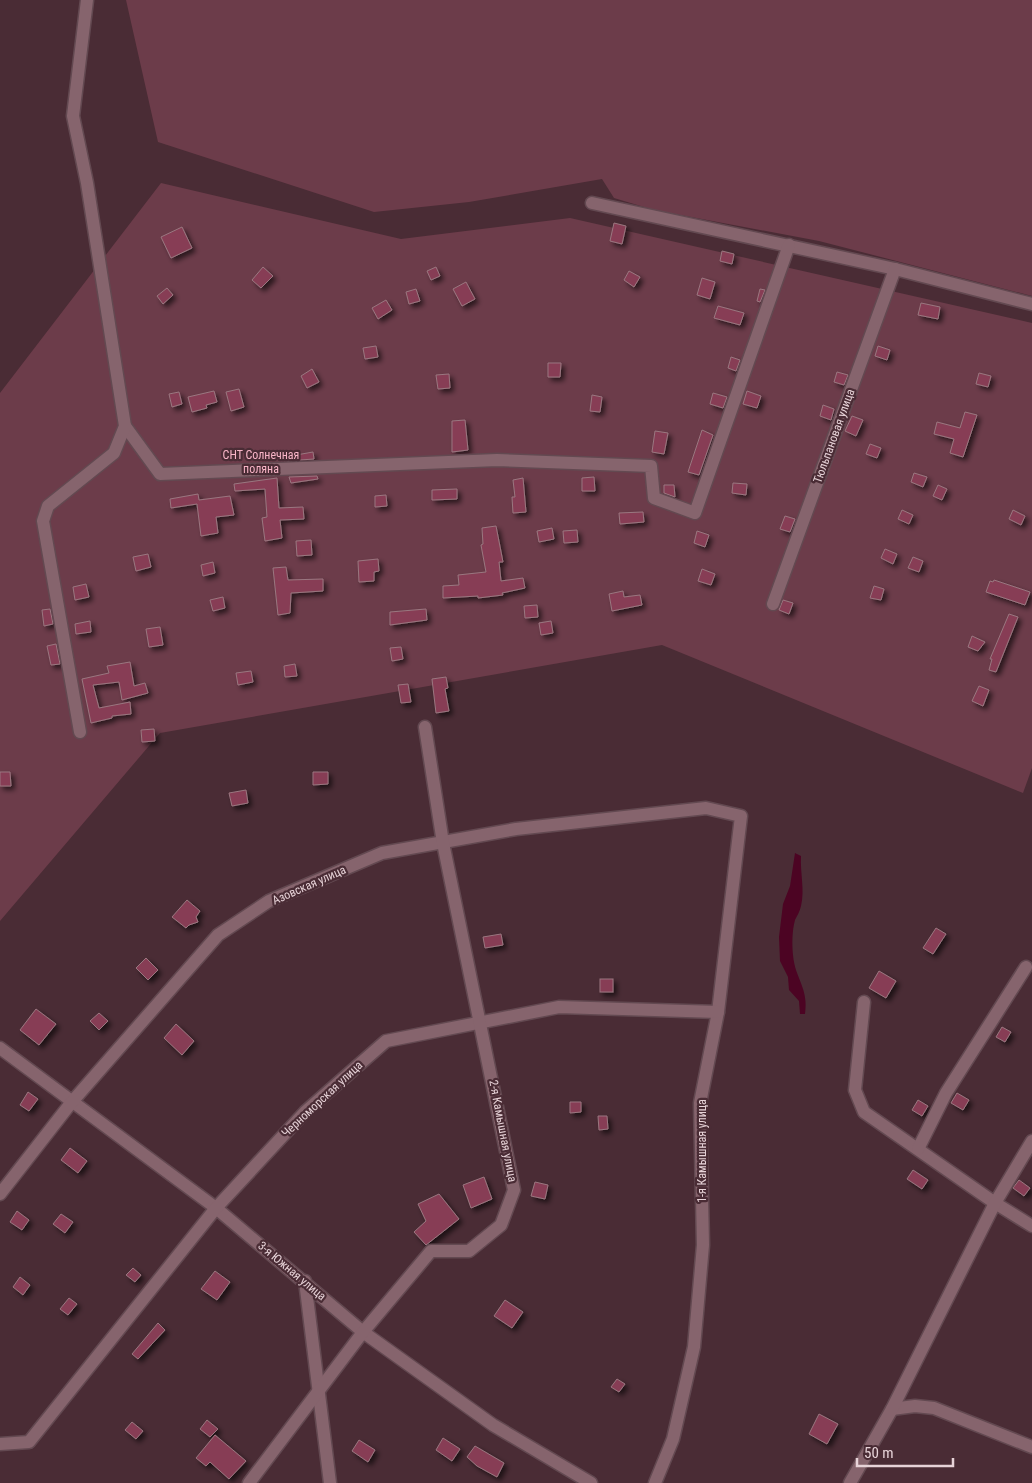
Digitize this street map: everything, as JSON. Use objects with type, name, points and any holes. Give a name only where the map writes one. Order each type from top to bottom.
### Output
[{"type":"street","points":[[87,0],[73,116],[87,183],[125,426],[160,474],[497,460],[651,466],[654,498],[694,514],[789,245]]},
{"type":"street","points":[[592,203],[896,269],[1032,304]]},
{"type":"street","name":"Тюльпановая улица","points":[[773,604],[896,269]]},
{"type":"street","points":[[80,732],[43,521],[48,506],[114,453],[125,426]]},
{"type":"street","name":"2-я Камышная улица","points":[[249,1483],[363,1332],[431,1252],[470,1251],[501,1224],[514,1190],[481,1023],[442,844],[425,727]]},
{"type":"street","name":"Азовская улица","points":[[0,1194],[71,1103],[218,936],[269,901],[382,853],[442,844],[516,829],[706,808],[741,816]]},
{"type":"street","name":"1-я Камышная улица","points":[[655,1483],[673,1439],[694,1346],[702,1246],[700,1103],[718,1012],[741,816]]},
{"type":"street","points":[[918,1149],[946,1094],[1026,967]]},
{"type":"street","points":[[864,1002],[855,1090],[864,1112],[995,1203],[1032,1226]]},
{"type":"street","name":"Черноморская улица","points":[[0,1444],[29,1442],[216,1208],[305,1112],[386,1041],[559,1007],[718,1012]]},
{"type":"street","name":"3-я Южная улица","points":[[0,1048],[71,1103],[216,1208],[305,1281],[363,1332],[493,1425],[591,1483]]},
{"type":"street","points":[[850,1483],[892,1409],[995,1203],[1032,1141]]},
{"type":"street","points":[[305,1281],[317,1392],[330,1483]]},
{"type":"street","points":[[892,1409],[915,1406],[934,1408],[1032,1447]]},
{"type":"green space","points":[[126,0],[1032,0],[1032,296],[819,241],[654,210],[614,198],[602,179],[469,202],[374,212],[158,142]]},
{"type":"green space","name":"СНТ Солнечная поляна","points":[[161,183],[401,239],[570,218],[1032,323],[1032,768],[1023,793],[662,645],[160,733],[0,921],[0,393]]},
{"type":"shaded area","points":[[795,853],[801,856],[803,894],[792,938],[794,963],[805,997],[805,1014],[800,1014],[799,1001],[789,990],[788,977],[780,961],[779,937],[783,904],[790,886]]},
{"type":"building","points":[[614,223],[626,226],[622,244],[610,241]]},
{"type":"building","points":[[182,227],[192,248],[171,258],[161,237]]},
{"type":"building","points":[[722,251],[734,254],[732,264],[720,261]]},
{"type":"building","points":[[263,267],[273,276],[261,288],[252,280]]},
{"type":"building","points":[[436,267],[440,276],[431,280],[427,271]]},
{"type":"building","points":[[629,271],[640,277],[634,287],[624,280]]},
{"type":"building","points":[[702,278],[715,282],[710,299],[697,295]]},
{"type":"building","points":[[466,282],[475,299],[462,306],[453,289]]},
{"type":"building","points":[[167,288],[173,295],[163,304],[157,296]]},
{"type":"building","points":[[416,289],[420,301],[409,304],[406,292]]},
{"type":"building","points":[[760,289],[765,290],[760,302],[757,301]]},
{"type":"building","points":[[386,300],[392,310],[378,319],[372,308]]},
{"type":"building","points":[[921,303],[940,307],[938,319],[918,315]]},
{"type":"building","points":[[718,306],[744,313],[740,325],[714,318]]},
{"type":"building","points":[[376,346],[378,357],[365,359],[363,348]]},
{"type":"building","points":[[878,346],[890,350],[887,360],[875,356]]},
{"type":"building","points":[[731,357],[740,360],[736,371],[728,368]]},
{"type":"building","points":[[548,363],[561,363],[560,377],[548,377]]},
{"type":"building","points":[[312,369],[319,382],[307,388],[301,376]]},
{"type":"building","points":[[837,372],[848,375],[844,385],[834,382]]},
{"type":"building","points":[[979,373],[991,376],[988,387],[976,384]]},
{"type":"building","points":[[449,374],[450,388],[438,389],[436,375]]},
{"type":"building","points":[[239,389],[244,407],[231,411],[226,392]]},
{"type":"building","points":[[214,391],[217,402],[206,405],[207,408],[192,412],[188,397]]},
{"type":"building","points":[[747,391],[761,396],[757,408],[743,404]]},
{"type":"building","points":[[179,392],[182,404],[172,407],[169,394]]},
{"type":"building","points":[[713,393],[727,397],[723,408],[710,404]]},
{"type":"building","points":[[592,395],[602,397],[600,412],[590,411]]},
{"type":"building","points":[[823,405],[834,409],[831,420],[820,416]]},
{"type":"building","points":[[965,412],[977,415],[963,457],[950,453],[954,439],[934,434],[937,422],[960,428]]},
{"type":"building","points":[[852,416],[863,420],[856,436],[845,431]]},
{"type":"building","points":[[465,420],[468,450],[452,452],[452,421]]},
{"type":"building","points":[[702,430],[713,435],[699,475],[688,472]]},
{"type":"building","points":[[655,431],[668,433],[664,454],[652,452]]},
{"type":"building","points":[[870,444],[881,448],[877,458],[866,454]]},
{"type":"building","points":[[313,452],[314,459],[286,461],[285,457]]},
{"type":"building","points":[[914,473],[927,477],[923,487],[911,482]]},
{"type":"building","points":[[317,476],[318,479],[291,483],[289,477]]},
{"type":"building","points":[[594,477],[595,491],[582,491],[582,478]]},
{"type":"building","points":[[277,478],[279,508],[303,507],[304,519],[280,520],[282,538],[265,541],[262,518],[267,517],[265,489],[235,491],[234,484]]},
{"type":"building","points":[[523,478],[526,512],[513,513],[512,497],[515,497],[513,480]]},
{"type":"building","points":[[733,483],[747,484],[746,495],[732,493]]},
{"type":"building","points":[[664,485],[674,485],[675,497],[664,493]]},
{"type":"building","points":[[938,485],[947,489],[942,500],[933,496]]},
{"type":"building","points":[[457,489],[457,499],[432,500],[432,490]]},
{"type":"building","points":[[198,494],[199,500],[230,496],[234,515],[216,517],[218,533],[201,536],[197,504],[171,508],[170,499]]},
{"type":"building","points":[[386,495],[387,506],[375,507],[375,496]]},
{"type":"building","points":[[902,510],[913,515],[909,524],[898,519]]},
{"type":"building","points":[[1013,510],[1025,516],[1021,525],[1009,519]]},
{"type":"building","points":[[643,512],[644,522],[620,524],[619,513]]},
{"type":"building","points":[[785,516],[795,519],[790,532],[780,529]]},
{"type":"building","points":[[496,526],[503,562],[499,562],[501,581],[523,578],[525,588],[502,593],[503,595],[478,598],[478,596],[443,598],[443,586],[459,585],[458,575],[486,572],[481,545],[483,544],[482,528]]},
{"type":"building","points":[[552,528],[554,539],[539,542],[537,531]]},
{"type":"building","points":[[577,530],[578,542],[564,543],[563,531]]},
{"type":"building","points":[[697,531],[709,535],[705,547],[694,543]]},
{"type":"building","points":[[311,540],[312,555],[297,556],[296,541]]},
{"type":"building","points":[[885,549],[897,554],[893,564],[881,558]]},
{"type":"building","points":[[148,554],[151,567],[136,571],[133,557]]},
{"type":"building","points":[[913,557],[923,561],[919,572],[908,568]]},
{"type":"building","points":[[378,559],[379,571],[374,572],[374,581],[359,582],[358,561]]},
{"type":"building","points":[[213,562],[215,573],[203,576],[201,565]]},
{"type":"building","points":[[286,567],[288,580],[323,579],[323,591],[291,593],[290,613],[278,615],[273,568]]},
{"type":"building","points":[[702,569],[715,574],[711,585],[698,581]]},
{"type":"building","points":[[994,580],[1030,592],[1025,605],[986,592],[990,581],[993,582]]},
{"type":"building","points":[[86,584],[89,597],[75,600],[73,587]]},
{"type":"building","points":[[874,586],[884,589],[881,600],[870,598]]},
{"type":"building","points":[[623,591],[624,597],[640,595],[642,605],[612,611],[609,594]]},
{"type":"building","points":[[223,597],[225,608],[213,611],[210,600]]},
{"type":"building","points":[[783,600],[793,603],[789,614],[779,610]]},
{"type":"building","points":[[537,605],[538,617],[525,618],[524,606]]},
{"type":"building","points":[[50,609],[53,624],[44,626],[42,610]]},
{"type":"building","points":[[426,609],[427,620],[390,625],[390,612]]},
{"type":"building","points":[[1009,614],[1018,617],[996,672],[989,670],[992,659],[990,659]]},
{"type":"building","points":[[90,621],[91,632],[76,634],[75,624]]},
{"type":"building","points":[[551,621],[553,633],[541,635],[539,623]]},
{"type":"building","points":[[160,627],[163,645],[149,647],[146,629]]},
{"type":"building","points":[[972,636],[985,642],[978,651],[968,647]]},
{"type":"building","points":[[56,644],[60,664],[51,665],[47,646]]},
{"type":"building","points":[[401,647],[403,659],[392,661],[390,648]]},
{"type":"building","points":[[130,662],[134,686],[145,683],[148,693],[122,700],[119,682],[93,685],[99,708],[130,702],[131,714],[112,716],[112,718],[91,723],[82,679],[109,673],[107,666]]},
{"type":"building","points":[[295,664],[297,676],[285,677],[284,666]]},
{"type":"building","points":[[251,671],[253,682],[238,685],[236,673]]},
{"type":"building","points":[[446,677],[448,688],[445,689],[449,711],[436,713],[432,679]]},
{"type":"building","points":[[408,684],[411,702],[401,703],[398,685]]},
{"type":"building","points":[[979,686],[989,690],[983,706],[972,701]]},
{"type":"building","points":[[154,729],[155,741],[142,742],[141,730]]},
{"type":"building","points":[[0,772],[10,772],[11,786],[0,786]]},
{"type":"building","points":[[313,772],[328,772],[328,784],[313,785]]},
{"type":"building","points":[[246,790],[248,803],[232,806],[229,793]]},
{"type":"building","points":[[187,900],[200,911],[196,917],[198,922],[186,928],[172,917]]},
{"type":"building","points":[[936,928],[946,934],[933,954],[923,948]]},
{"type":"building","points":[[501,934],[503,945],[485,948],[483,937]]},
{"type":"building","points":[[146,958],[158,970],[148,980],[136,968]]},
{"type":"building","points":[[879,971],[896,981],[886,998],[869,988]]},
{"type":"building","points":[[600,979],[613,979],[613,992],[600,992]]},
{"type":"building","points":[[36,1009],[56,1024],[39,1045],[20,1030]]},
{"type":"building","points":[[99,1013],[108,1021],[99,1030],[90,1021]]},
{"type":"building","points":[[176,1024],[194,1041],[182,1055],[164,1038]]},
{"type":"building","points":[[1002,1027],[1011,1032],[1005,1042],[996,1037]]},
{"type":"building","points":[[28,1092],[38,1099],[29,1111],[20,1105]]},
{"type":"building","points":[[957,1093],[969,1100],[963,1110],[951,1103]]},
{"type":"building","points":[[918,1100],[928,1106],[922,1116],[912,1110]]},
{"type":"building","points":[[570,1102],[581,1102],[581,1112],[570,1113]]},
{"type":"building","points":[[598,1116],[607,1116],[608,1129],[599,1130]]},
{"type":"building","points":[[70,1148],[87,1161],[78,1173],[61,1160]]},
{"type":"building","points":[[913,1170],[928,1180],[922,1189],[907,1179]]},
{"type":"building","points":[[484,1177],[492,1199],[471,1208],[463,1185]]},
{"type":"building","points":[[1019,1180],[1030,1188],[1024,1196],[1013,1188]]},
{"type":"building","points":[[535,1182],[548,1185],[545,1199],[531,1196]]},
{"type":"building","points":[[439,1194],[459,1219],[426,1245],[414,1232],[426,1221],[418,1204]]},
{"type":"building","points":[[17,1211],[29,1220],[22,1230],[10,1222]]},
{"type":"building","points":[[61,1214],[73,1222],[65,1233],[53,1224]]},
{"type":"building","points":[[133,1268],[141,1275],[135,1282],[126,1275]]},
{"type":"building","points":[[215,1271],[230,1282],[217,1300],[201,1289]]},
{"type":"building","points":[[20,1277],[30,1285],[23,1295],[13,1287]]},
{"type":"building","points":[[69,1298],[77,1304],[68,1315],[60,1309]]},
{"type":"building","points":[[505,1300],[523,1312],[512,1328],[494,1316]]},
{"type":"building","points":[[158,1323],[165,1330],[138,1359],[132,1354]]},
{"type":"building","points":[[617,1379],[625,1384],[619,1392],[611,1387]]},
{"type":"building","points":[[819,1414],[838,1424],[827,1444],[809,1434]]},
{"type":"building","points":[[207,1420],[218,1429],[210,1437],[200,1429]]},
{"type":"building","points":[[132,1422],[143,1431],[136,1439],[125,1430]]},
{"type":"building","points":[[215,1435],[246,1461],[229,1479],[210,1462],[206,1466],[196,1458]]},
{"type":"building","points":[[443,1438],[460,1449],[452,1461],[436,1450]]},
{"type":"building","points":[[359,1440],[375,1450],[368,1462],[352,1451]]},
{"type":"building","points":[[475,1446],[504,1463],[497,1477],[477,1466],[467,1457]]}]
